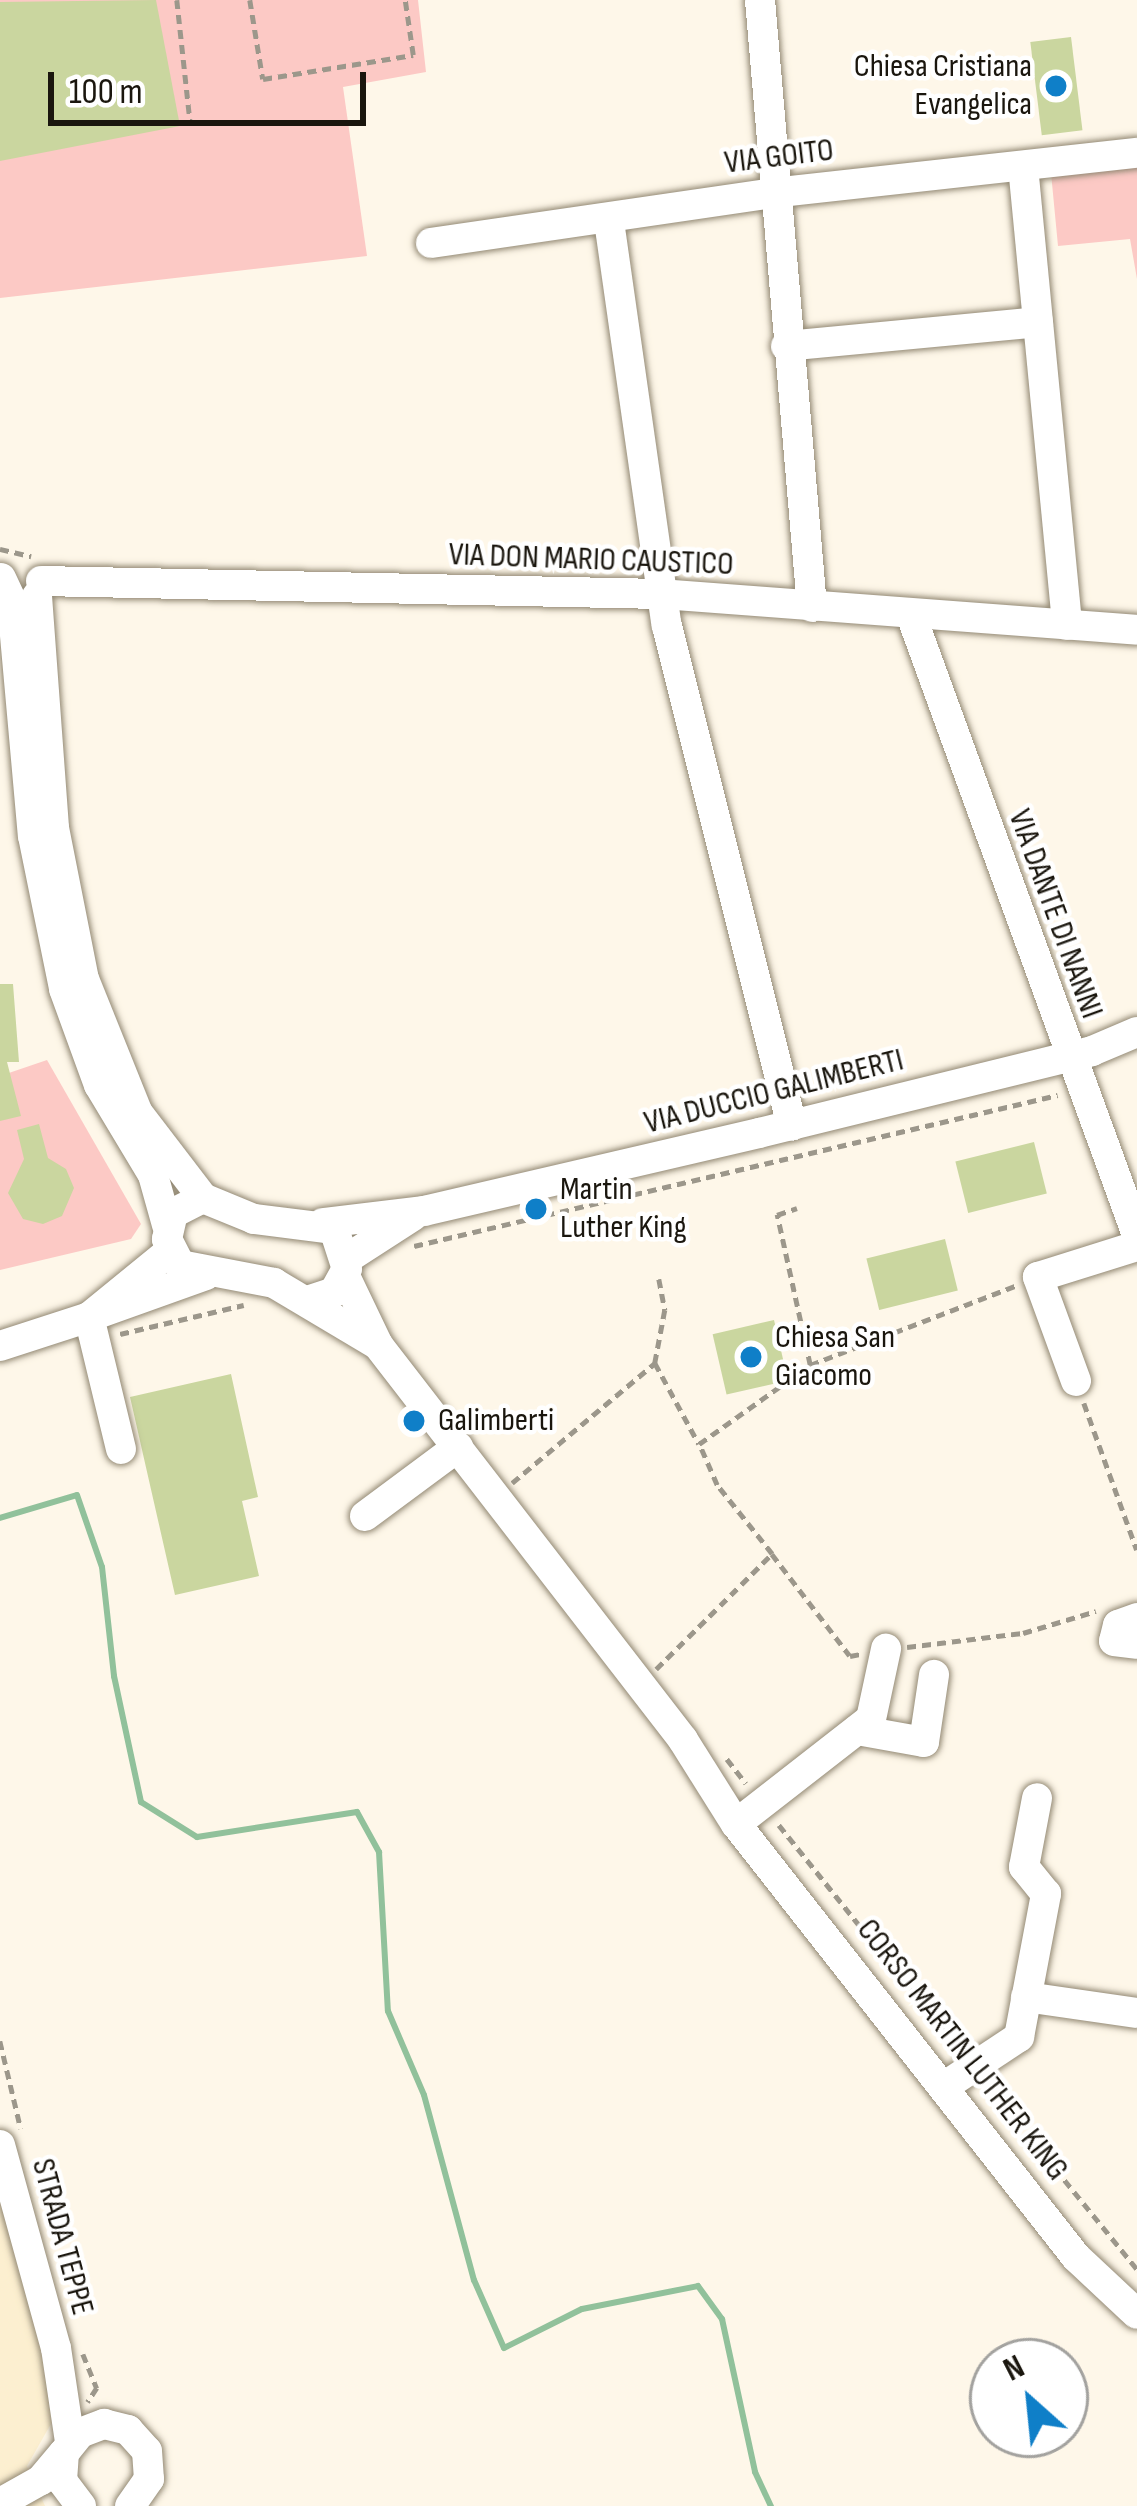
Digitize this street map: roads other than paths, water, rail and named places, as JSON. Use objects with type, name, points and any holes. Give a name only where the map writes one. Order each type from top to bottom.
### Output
[{"type":"street","points":[[760,0],[772,193],[812,607]]},
{"type":"street","name":"VIA GOITO","points":[[431,243],[609,221],[772,193],[1137,154]]},
{"type":"street","points":[[1023,166],[1067,626]]},
{"type":"street","points":[[609,221],[661,594],[792,1126]]},
{"type":"street","points":[[786,346],[1038,322]]},
{"type":"street","points":[[21,582],[54,828],[84,979],[138,1113],[203,1198],[180,1206],[169,1238],[91,1329]]},
{"type":"street","points":[[21,582],[33,836],[54,951],[88,1060],[153,1174],[180,1265],[206,1275]]},
{"type":"street","name":"VIA DON MARIO CAUSTICO","points":[[21,582],[661,594],[1137,630]]},
{"type":"street","name":"VIA DANTE DI NANNI","points":[[911,615],[1137,1235]]},
{"type":"street","name":"VIA DUCCIO GALIMBERTI","points":[[203,1198],[254,1220],[323,1223],[424,1211],[792,1126],[1075,1071],[1137,1032]]},
{"type":"street","name":"VIA DUCCIO GALIMBERTI","points":[[307,1300],[334,1292],[346,1267],[424,1211]]},
{"type":"street","name":"CORSO MARTIN LUTHER KING","points":[[323,1223],[378,1345],[683,1740],[736,1824],[1093,2278],[1137,2314]]},
{"type":"street","points":[[1076,1381],[1038,1277],[1137,1246]]},
{"type":"street","points":[[0,1346],[91,1329],[206,1275]]},
{"type":"street","name":"CORSO MARTIN LUTHER KING","points":[[206,1275],[258,1277],[307,1300],[378,1345]]},
{"type":"street","points":[[91,1329],[121,1449]]},
{"type":"street","points":[[365,1516],[458,1448]]},
{"type":"street","points":[[1126,1611],[1114,1640],[1137,1644]]},
{"type":"street","points":[[736,1824],[871,1719],[886,1649]]},
{"type":"street","points":[[857,1730],[924,1742],[934,1676]]},
{"type":"street","points":[[945,2086],[1019,2037],[1046,1894],[1024,1868],[1037,1798]]},
{"type":"street","points":[[1026,1997],[1137,2013]]},
{"type":"street","name":"STRADA TEPPE","points":[[0,2145],[56,2348],[67,2448],[62,2481],[74,2505]]},
{"type":"street","name":"STRADA TEPPE","points":[[56,2348],[92,2400],[147,2451],[138,2501]]},
{"type":"street","points":[[0,2503],[41,2480],[67,2448],[104,2424],[128,2431]]},
{"type":"waterway","points":[[0,1518],[77,1495],[102,1567],[114,1676],[141,1802],[197,1837],[357,1812],[379,1852],[388,2011],[424,2095],[474,2280],[504,2348],[582,2309],[698,2286],[722,2319],[755,2472],[771,2506]]},
{"type":"place","name":"Chiesa Cristiana Evangelica","points":[[1056,86]]},
{"type":"place","name":"Martin Luther King","points":[[536,1209]]},
{"type":"place","name":"Chiesa San Giacomo","points":[[751,1357]]},
{"type":"place","name":"Galimberti","points":[[414,1421]]}]
